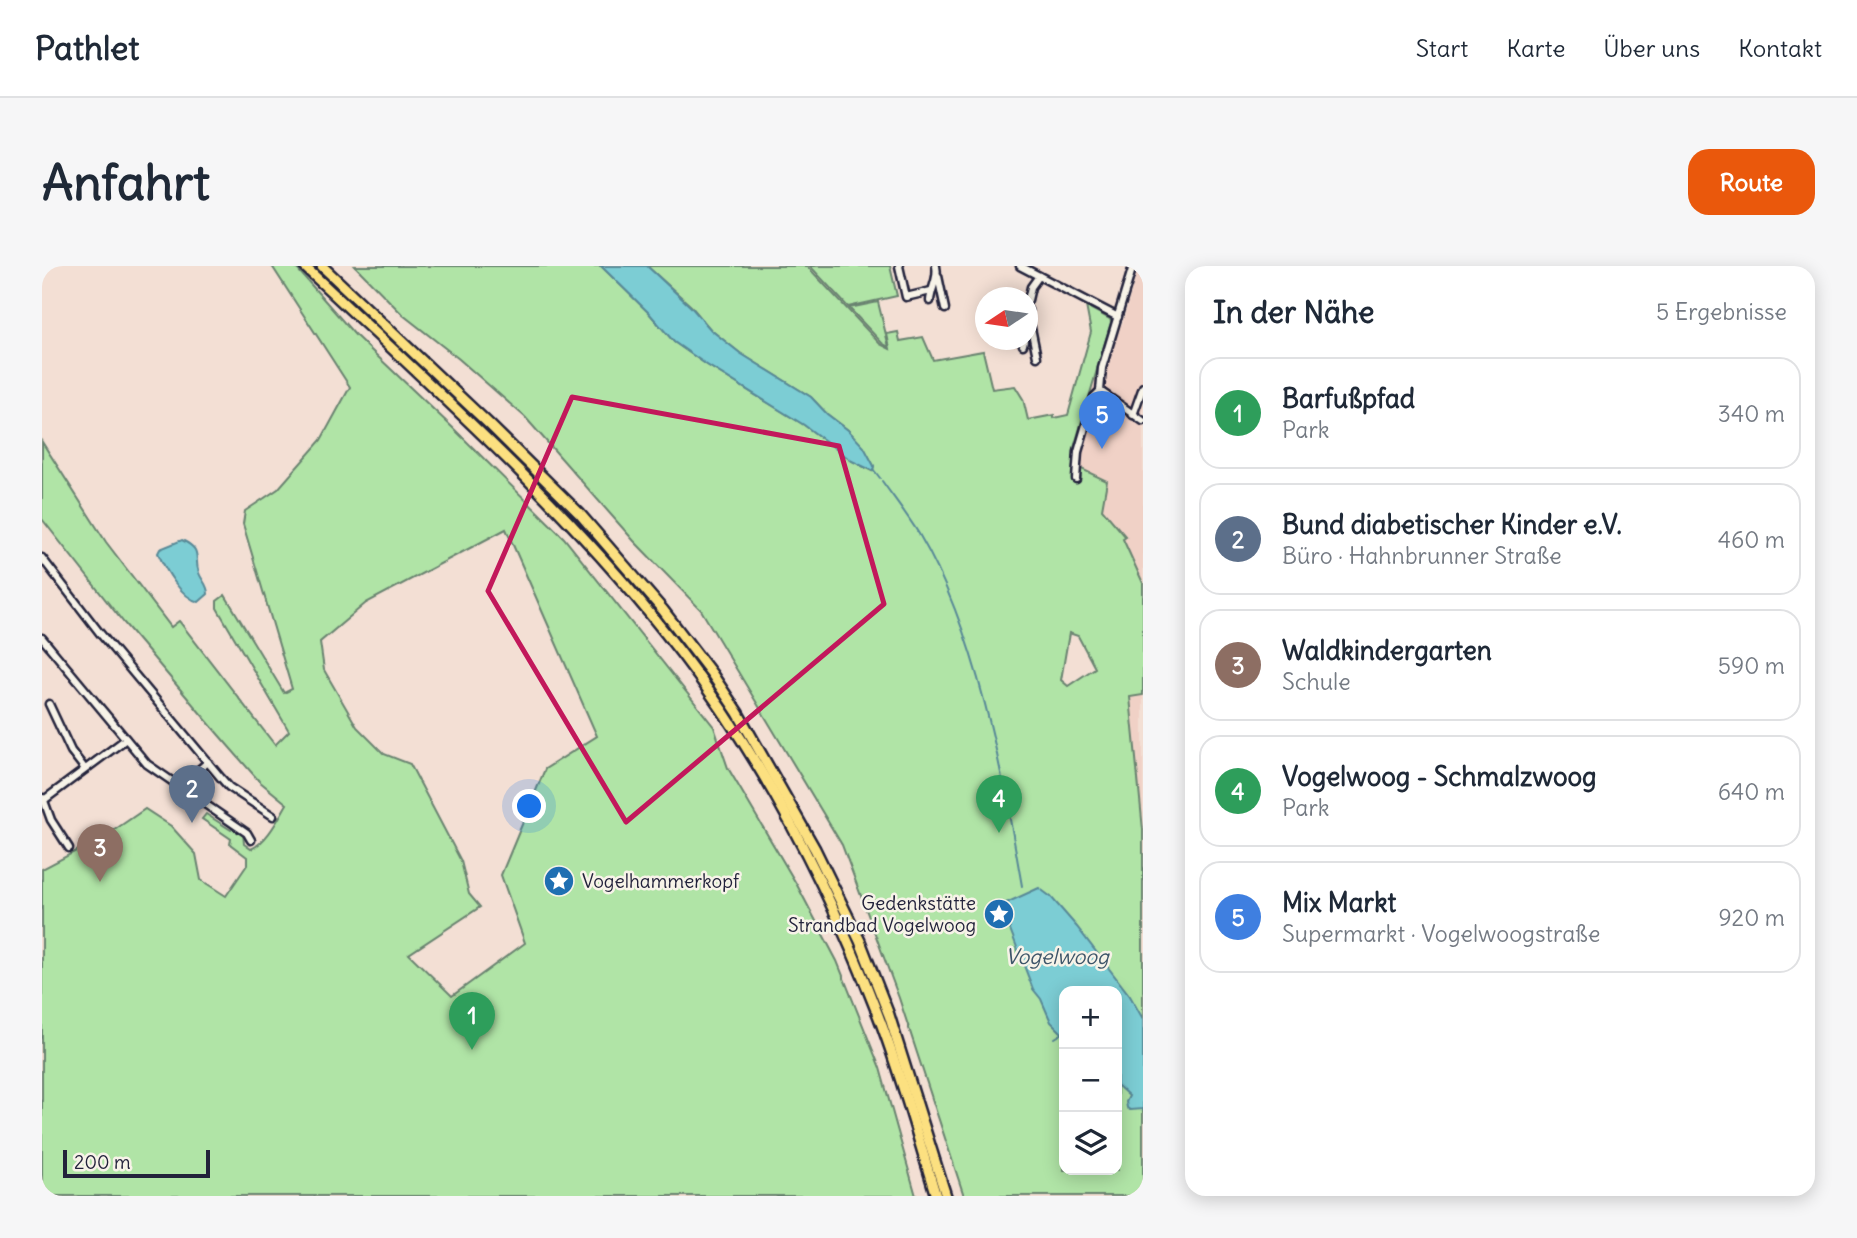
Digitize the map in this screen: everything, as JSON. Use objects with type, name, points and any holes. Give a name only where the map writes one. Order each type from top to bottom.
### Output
[{"type":"highway","points":[[304,266],[531,481],[616,572],[681,653],[728,719],[814,868],[850,946],[879,1017],[936,1196]]},
{"type":"highway","points":[[322,266],[540,474],[625,565],[689,642],[718,684],[815,849],[860,941],[889,1015],[946,1196]]},
{"type":"street","points":[[899,266],[906,297],[931,291]]},
{"type":"street","points":[[1020,266],[1118,317]]},
{"type":"street","points":[[1076,479],[1078,452],[1094,397],[1100,391],[1100,380],[1133,266]]},
{"type":"street","points":[[930,301],[937,270]]},
{"type":"street","points":[[937,270],[946,309]]},
{"type":"street","points":[[1033,287],[1038,276]]},
{"type":"street","points":[[1035,350],[1037,357]]},
{"type":"street","points":[[1133,415],[1143,387]]},
{"type":"street","points":[[1100,391],[1143,421]]},
{"type":"street","points":[[42,558],[99,632],[229,787],[273,816]]},
{"type":"street","points":[[42,638],[147,764],[247,833],[251,840]]},
{"type":"street","points":[[48,704],[71,751],[85,769]]},
{"type":"street","points":[[69,848],[51,820],[43,798],[126,738]]},
{"type":"street","points":[[180,786],[208,762]]},
{"type":"highlighted area","points":[[572,397],[839,446],[884,604],[626,822],[488,591]]},
{"type":"shaded area","points":[[1137,271],[1143,273],[1143,663],[1102,509],[1073,465],[1074,448],[1110,319],[1122,325]]},
{"type":"shaded area","points":[[1143,695],[1143,830],[1130,696]]},
{"type":"green space","points":[[272,266],[294,266],[355,335],[564,538],[714,727],[728,768],[797,885],[837,961],[880,1068],[916,1196],[42,1196],[42,869],[107,835],[145,809],[171,826],[196,854],[201,880],[226,896],[247,865],[247,857],[230,844],[231,839],[202,819],[206,814],[231,830],[234,827],[243,833],[244,844],[251,849],[267,836],[287,804],[259,781],[218,734],[124,623],[42,519],[42,442],[106,542],[171,627],[179,621],[275,745],[289,731],[217,608],[217,601],[225,595],[284,693],[292,689],[243,524],[245,511],[278,489],[321,440],[350,387]],"holes":[[[506,529],[597,736],[545,769],[501,875],[525,943],[452,996],[409,954],[480,907],[469,894],[461,861],[410,764],[384,754],[357,727],[324,670],[320,642],[366,603]]]},
{"type":"green space","points":[[355,266],[601,266],[674,342],[804,425],[852,461],[872,471],[874,466],[864,448],[848,430],[811,397],[740,353],[711,330],[691,306],[647,266],[807,266],[880,344],[890,349],[887,334],[898,332],[900,341],[923,337],[933,360],[983,351],[992,389],[1015,386],[1023,399],[1028,420],[1068,415],[1091,332],[1086,306],[1110,319],[1074,448],[1073,465],[1107,481],[1102,509],[1126,537],[1123,539],[1143,583],[1143,695],[1130,697],[1143,830],[1143,1196],[964,1196],[899,998],[842,845],[701,610],[634,541],[525,417],[459,359],[403,315]],"holes":[[[1069,633],[1078,636],[1095,668],[1068,686],[1061,680]]]},
{"type":"green space","points":[[810,266],[890,266],[897,296],[848,307]]},
{"type":"green space","points":[[878,302],[889,347],[849,308]]},
{"type":"water","points":[[601,266],[647,266],[691,307],[711,330],[740,353],[811,397],[848,430],[864,447],[874,466],[873,471],[852,461],[804,425],[674,342]]},
{"type":"water","points":[[182,540],[195,551],[197,567],[207,588],[208,594],[199,602],[180,589],[158,553],[160,549]]},
{"type":"water","name":"Vogelwoog","points":[[1039,888],[1051,897],[1077,927],[1130,996],[1143,1019],[1143,1109],[1127,1108],[1129,1096],[1122,1090],[1122,986],[1059,986],[1059,1030],[1051,1022],[1041,999],[1033,989],[1003,911],[1004,904]]},
{"type":"waterway","points":[[873,469],[880,478]]},
{"type":"waterway","points":[[882,481],[919,534],[940,573],[957,615],[985,705],[1006,797],[1022,886]]},
{"type":"waterway","points":[[1055,1038],[1059,1036]]},
{"type":"place","name":"Mix Markt","points":[[1102,449]]},
{"type":"place","name":"Bund diabetischer Kinder e.V.","points":[[192,823]]},
{"type":"place","name":"Vogelwoog - Schmalzwoog","points":[[999,833]]},
{"type":"place","name":"Vogelhammerkopf","points":[[559,881]]},
{"type":"place","name":"Waldkindergarten","points":[[100,882]]},
{"type":"place","name":"Gedenkstätte Strandbad Vogelwoog","points":[[999,914]]},
{"type":"place","name":"Barfußpfad","points":[[472,1050]]}]
